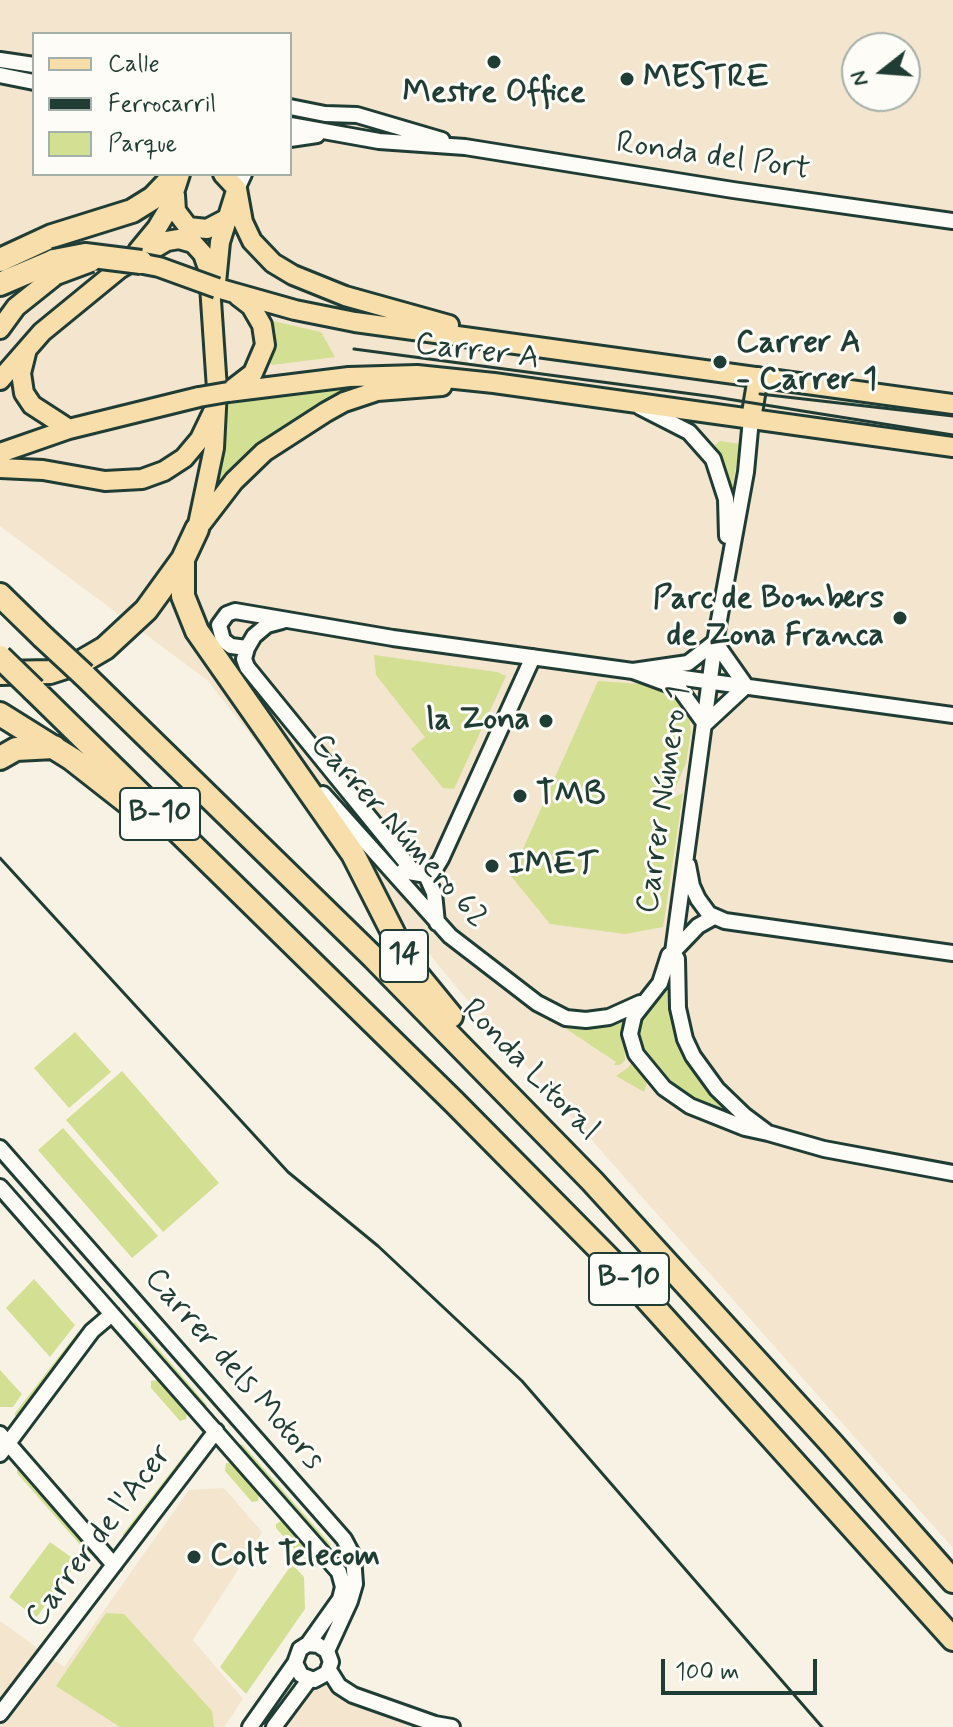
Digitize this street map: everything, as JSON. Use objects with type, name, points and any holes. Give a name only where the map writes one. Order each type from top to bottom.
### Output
[{"type":"highway","points":[[0,260],[52,236],[132,211],[177,180]]},
{"type":"highway","points":[[0,284],[55,268],[85,255],[141,262]]},
{"type":"highway","points":[[0,673],[34,674],[63,669],[105,648],[146,610],[183,559],[197,529]]},
{"type":"highway","points":[[183,559],[182,586],[191,618],[251,706]]},
{"type":"highway","name":"Ronda Litoral","points":[[0,595],[383,968],[592,1181],[953,1581]]},
{"type":"highway","name":"B-10","points":[[0,657],[454,1102],[626,1276],[953,1639]]},
{"type":"highway","name":"14","points":[[251,706],[353,854],[416,975],[592,1181]]},
{"type":"highway","points":[[0,714],[54,747],[135,808],[286,938]]},
{"type":"highway","points":[[0,758],[16,749],[54,747]]},
{"type":"main road","points":[[177,180],[176,211],[188,227],[207,229],[226,219]]},
{"type":"main road","points":[[0,380],[29,346],[119,269],[157,228],[177,180]]},
{"type":"main road","points":[[214,309],[220,242],[240,181]]},
{"type":"main road","points":[[240,181],[243,222],[252,241],[273,263],[293,275],[345,296],[561,350]]},
{"type":"main road","points":[[119,269],[167,241],[187,240],[199,248],[209,271],[223,390],[197,529]]},
{"type":"main road","name":"Carrer A","points":[[141,262],[238,296],[340,320],[953,404]]},
{"type":"main road","points":[[0,329],[16,307],[55,268]]},
{"type":"main road","points":[[0,468],[43,470],[105,481],[132,481],[152,476],[184,458],[200,439],[223,390],[253,373],[265,345],[262,325],[251,306],[238,296]]},
{"type":"main road","points":[[29,346],[21,373],[24,393],[32,405],[69,429]]},
{"type":"main road","name":"Carrer A","points":[[0,453],[69,429],[223,390],[391,374],[494,383],[953,447]]},
{"type":"main road","points":[[751,419],[758,377]]},
{"type":"main road","points":[[197,529],[234,481],[264,452],[344,402],[386,390],[494,383]]},
{"type":"street","points":[[0,60],[32,65]]},
{"type":"street","points":[[0,75],[32,82]]},
{"type":"street","points":[[292,99],[357,115]]},
{"type":"street","name":"Ronda del Port","points":[[292,107],[325,114],[357,115],[465,147]]},
{"type":"street","name":"Ronda del Port","points":[[292,125],[379,141],[465,147],[953,221]]},
{"type":"street","points":[[295,138],[340,134]]},
{"type":"street","points":[[631,403],[689,432],[713,459],[726,499],[727,565]]},
{"type":"street","name":"Carrer Número 1","points":[[673,952],[715,642],[746,472],[751,419]]},
{"type":"street","points":[[247,648],[231,646],[223,640],[219,625],[227,614],[235,611],[282,621],[953,715]]},
{"type":"street","points":[[282,621],[267,625],[254,636],[244,659],[247,667],[420,873],[434,893],[437,923]]},
{"type":"street","points":[[633,671],[688,663],[715,642],[746,686]]},
{"type":"street","points":[[395,877],[400,872],[420,873],[435,869],[533,657]]},
{"type":"street","points":[[633,671],[679,688],[705,724],[746,686]]},
{"type":"street","name":"Carrer Número 62","points":[[251,706],[342,817],[437,923],[513,985],[546,1009],[566,1018],[597,1020],[644,1001]]},
{"type":"street","points":[[686,849],[692,886],[714,917],[953,953]]},
{"type":"street","points":[[714,917],[698,926],[669,955],[660,983],[634,1016],[630,1034],[636,1054],[651,1075],[690,1106],[745,1128],[839,1152],[953,1173]]},
{"type":"street","points":[[673,952],[677,959],[678,1008],[685,1039],[693,1056],[717,1089],[768,1133]]},
{"type":"street","name":"Carrer dels Motors","points":[[0,1148],[344,1539],[353,1556],[355,1584],[327,1651]]},
{"type":"street","name":"Carrer dels Motors","points":[[0,1187],[339,1572],[343,1587],[340,1599],[308,1644]]},
{"type":"street","points":[[112,1314],[92,1331],[3,1444],[114,1565]]},
{"type":"street","name":"Carrer de l'Acer","points":[[0,1714],[216,1431]]},
{"type":"street","points":[[250,1727],[295,1663],[297,1653],[308,1644],[318,1645],[327,1651],[331,1662],[329,1670],[318,1679],[309,1680],[297,1672],[295,1663]]},
{"type":"street","points":[[329,1670],[339,1686],[353,1695],[436,1726],[452,1727]]},
{"type":"street","points":[[274,1727],[309,1680]]},
{"type":"shaded area","points":[[0,0],[953,0],[953,1548],[464,996],[207,680],[0,526]]},
{"type":"shaded area","points":[[224,1488],[262,1532],[193,1640],[243,1699],[224,1727],[0,1727],[0,1621],[64,1667],[189,1490]]},
{"type":"shaded area","points":[[318,1679],[375,1703],[437,1727],[283,1727]]},
{"type":"green space","points":[[273,321],[321,332],[335,357],[272,365],[275,340]]},
{"type":"green space","points":[[383,381],[349,391],[287,425],[250,450],[215,494],[211,493],[224,405],[243,398]]},
{"type":"green space","points":[[720,441],[740,444],[732,490],[711,448]]},
{"type":"green space","points":[[374,655],[497,672],[506,676],[454,789],[443,788],[411,749],[425,737],[376,675]]},
{"type":"green space","points":[[598,681],[655,685],[673,693],[689,714],[691,732],[686,763],[676,787],[669,792],[655,793],[654,799],[671,799],[683,793],[663,927],[625,934],[550,924],[511,876]]},
{"type":"green space","points":[[669,983],[670,1011],[686,1060],[703,1086],[732,1117],[694,1102],[654,1072],[635,1038],[638,1018]]},
{"type":"green space","points":[[547,1016],[568,1025],[594,1027],[629,1017],[624,1037],[625,1060],[620,1065],[614,1065],[616,1062]]},
{"type":"green space","points":[[75,1032],[111,1072],[69,1108],[34,1068]]},
{"type":"green space","points":[[633,1060],[648,1080],[644,1092],[616,1076]]},
{"type":"green space","points":[[122,1071],[219,1183],[163,1232],[66,1120]]},
{"type":"green space","points":[[63,1128],[158,1236],[132,1258],[38,1150]]},
{"type":"green space","points":[[34,1279],[75,1325],[50,1357],[6,1308]]},
{"type":"green space","points":[[135,1322],[207,1405],[204,1408],[131,1325]]},
{"type":"green space","points":[[78,1332],[80,1336],[19,1416],[15,1416],[15,1413]]},
{"type":"green space","points":[[0,1370],[22,1394],[13,1407],[0,1407]]},
{"type":"green space","points":[[158,1380],[187,1413],[186,1419],[180,1421],[151,1388],[151,1381]]},
{"type":"green space","points":[[242,1444],[331,1545],[328,1548],[238,1446]]},
{"type":"green space","points":[[188,1450],[190,1454],[123,1538],[123,1534]]},
{"type":"green space","points":[[226,1463],[231,1463],[259,1495],[258,1501],[252,1502],[225,1471]]},
{"type":"green space","points":[[21,1469],[93,1554],[89,1555],[17,1473]]},
{"type":"green space","points":[[281,1521],[312,1555],[312,1561],[306,1562],[276,1528]]},
{"type":"green space","points":[[50,1542],[78,1562],[36,1618],[9,1597]]},
{"type":"green space","points":[[292,1564],[304,1577],[305,1609],[246,1694],[220,1667]]},
{"type":"green space","points":[[106,1613],[124,1614],[212,1711],[214,1727],[120,1727],[56,1686]]},
{"type":"railway","points":[[354,349],[715,397],[953,435]]},
{"type":"railway","points":[[760,394],[953,416]]},
{"type":"railway","points":[[0,858],[288,1172],[378,1246],[522,1381],[822,1727]]},
{"type":"place","name":"Mestre Office","points":[[494,62]]},
{"type":"place","name":"MESTRE","points":[[627,79]]},
{"type":"place","name":"Carrer A - Carrer 1","points":[[720,362]]},
{"type":"place","name":"Parc de Bombers de Zona Franca","points":[[900,618]]},
{"type":"place","name":"la Zona","points":[[546,721]]},
{"type":"place","name":"TMB","points":[[520,796]]},
{"type":"place","name":"IMET","points":[[492,866]]},
{"type":"place","name":"Colt Telecom","points":[[194,1557]]}]
